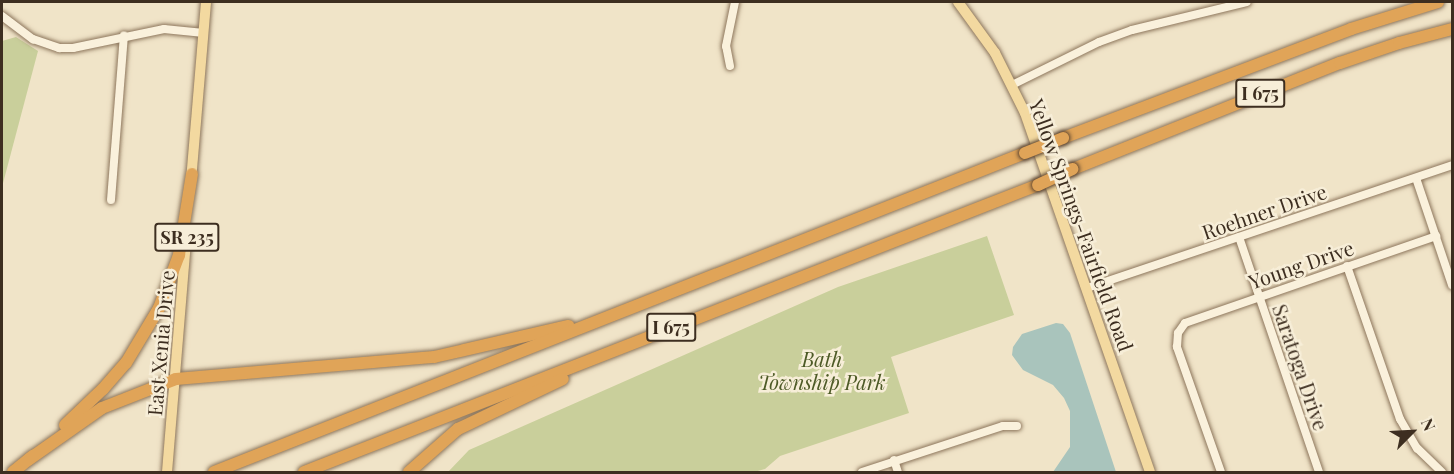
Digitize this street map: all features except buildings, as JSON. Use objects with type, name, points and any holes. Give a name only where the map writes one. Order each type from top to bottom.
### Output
[{"type":"highway","name":"I 675","points":[[214,472],[1063,138],[1351,29],[1438,2]]},
{"type":"highway","name":"I 675","points":[[304,472],[1038,185],[1072,169],[1340,63],[1399,42],[1452,29]]},
{"type":"highway","points":[[28,460],[113,378],[151,324],[179,255],[192,174]]},
{"type":"highway","points":[[409,472],[458,429],[485,414],[750,296]]},
{"type":"highway","points":[[13,472],[102,408],[176,379],[434,357],[577,323],[650,300]]},
{"type":"main road","name":"East Xenia Drive","points":[[167,472],[206,2]]},
{"type":"main road","name":"Yellow Springs-Fairfield Road","points":[[958,2],[983,35],[1012,85],[1038,146],[1150,472]]},
{"type":"street","points":[[730,66],[726,46],[735,2]]},
{"type":"street","points":[[1012,85],[1099,42],[1131,30],[1173,17],[1248,2]]},
{"type":"street","points":[[2,16],[33,39],[59,48],[73,48],[164,28],[204,33]]},
{"type":"street","points":[[111,200],[124,36]]},
{"type":"street","name":"Roehner Drive","points":[[1087,288],[1452,165]]},
{"type":"street","points":[[1416,178],[1452,285]]},
{"type":"street","name":"Young Drive","points":[[1221,472],[1178,347],[1180,328],[1191,319],[1436,236]]},
{"type":"street","name":"Saratoga Drive","points":[[1239,237],[1319,472]]},
{"type":"street","points":[[1347,266],[1400,419],[1417,448],[1442,472]]},
{"type":"street","points":[[862,472],[1003,426],[1017,426]]},
{"type":"street","points":[[894,460],[898,472]]},
{"type":"green space","points":[[16,37],[38,51],[2,187],[2,41]]},
{"type":"green space","name":"Bath Township Park","points":[[987,236],[1014,315],[891,357],[909,413],[780,456],[765,469],[754,472],[448,472],[469,450],[838,287]]},
{"type":"water","points":[[1056,323],[1063,324],[1070,333],[1116,472],[1053,472],[1070,447],[1070,411],[1064,398],[1053,385],[1023,370],[1012,355],[1013,347],[1022,334]]}]
